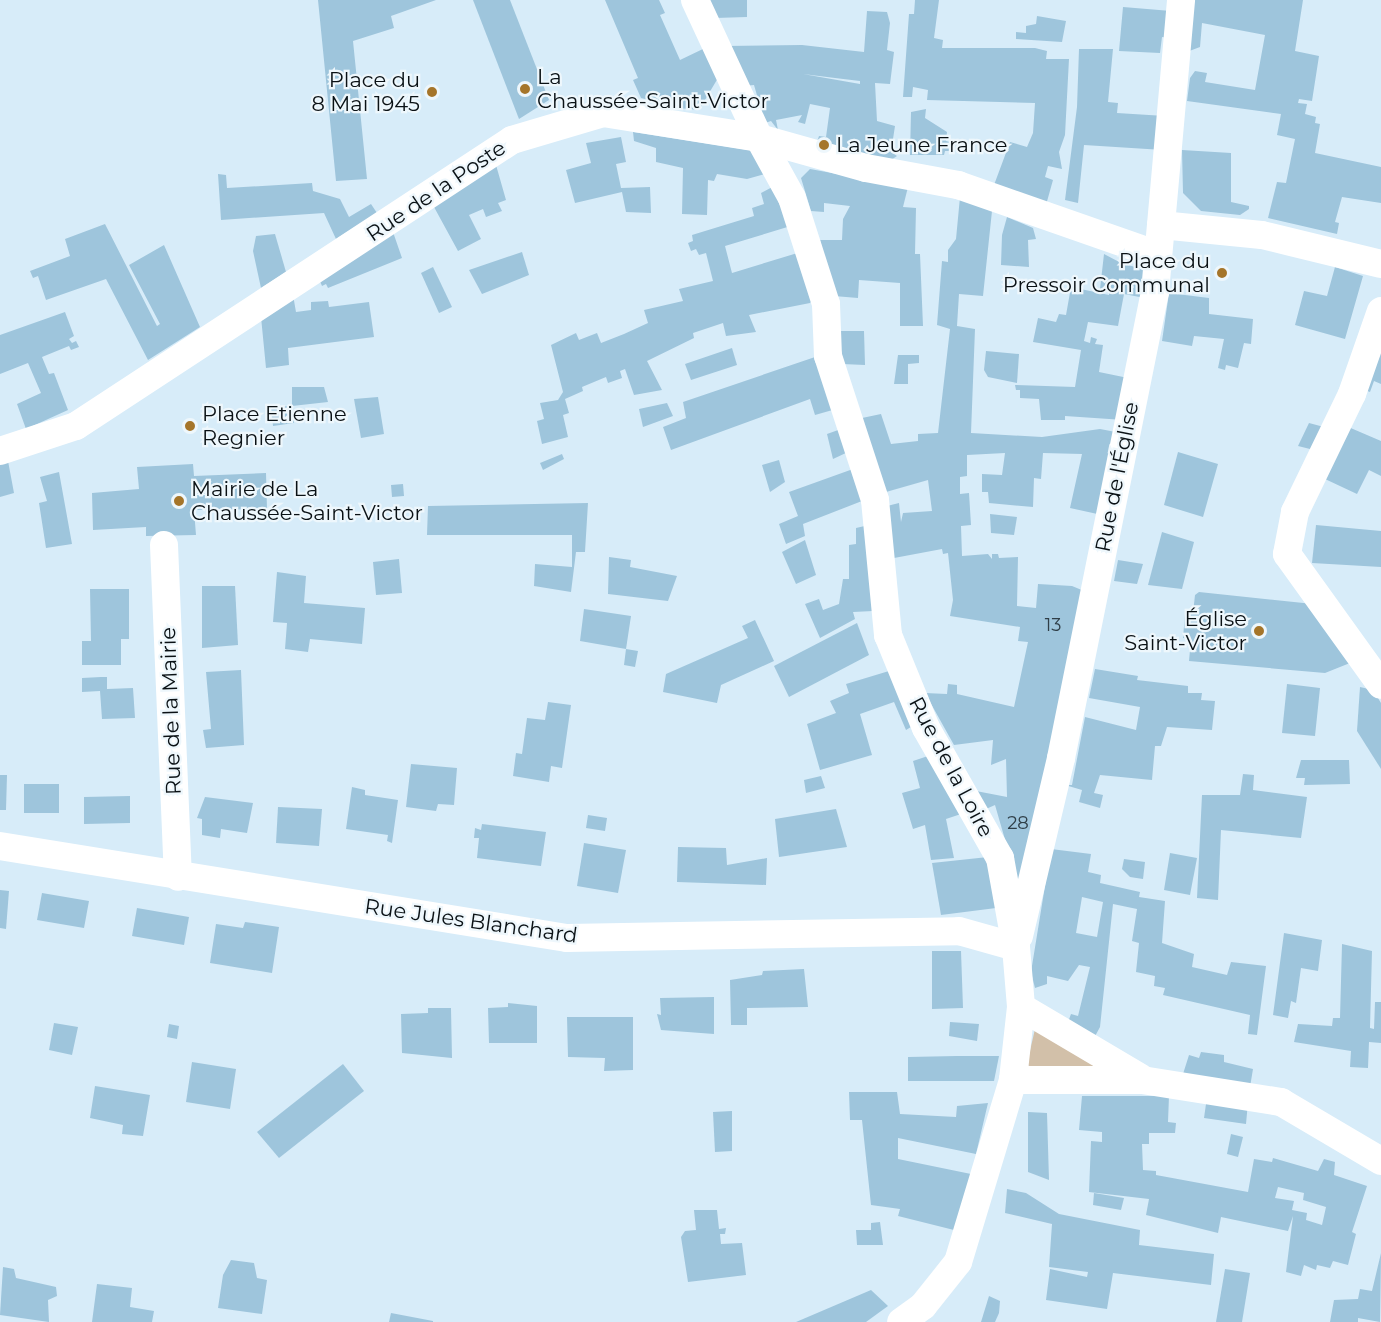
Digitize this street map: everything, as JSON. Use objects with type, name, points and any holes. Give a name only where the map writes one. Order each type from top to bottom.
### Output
[{"type":"street","name":"Rue de la Loire","points":[[696,0],[759,138],[792,198],[826,304],[828,356],[874,500],[888,635],[926,728],[1000,858],[1016,947],[1021,1008],[1013,1080],[958,1262],[923,1306],[901,1322]]},
{"type":"street","name":"Rue de l'Église","points":[[1016,947],[1061,758],[1155,291],[1181,0]]},
{"type":"street","name":"Rue de la Poste","points":[[0,451],[76,426],[512,140],[603,113],[759,138],[866,168],[958,185],[1158,255]]},
{"type":"street","points":[[1161,225],[1269,236],[1381,264]]},
{"type":"street","points":[[1381,310],[1352,394],[1295,512],[1287,554],[1381,685]]},
{"type":"street","name":"Rue de la Mairie","points":[[164,545],[178,878]]},
{"type":"street","name":"Rue Jules Blanchard","points":[[0,846],[178,878],[567,938],[959,931],[1016,947]]},
{"type":"street","points":[[1021,1008],[1142,1080]]},
{"type":"street","points":[[1013,1080],[1142,1080],[1281,1102],[1381,1161]]},
{"type":"shaded area","points":[[1035,1029],[1111,1073],[1035,1073],[1027,1064]]},
{"type":"building","points":[[318,0],[436,0],[391,16],[394,28],[353,41],[367,179],[336,181]]},
{"type":"building","points":[[473,0],[510,0],[549,100],[519,119]]},
{"type":"building","points":[[605,0],[659,0],[665,13],[660,15],[680,60],[705,48],[718,78],[699,110],[659,106],[657,102],[641,98],[633,80],[638,78]]},
{"type":"building","points":[[707,0],[747,0],[747,17],[715,18]]},
{"type":"building","points":[[915,0],[939,0],[934,38],[943,40],[942,48],[1035,48],[1047,51],[1046,59],[1069,59],[1065,135],[1059,152],[1062,169],[1048,166],[1045,177],[1053,180],[1046,205],[994,185],[1010,142],[1027,147],[1033,133],[1035,103],[927,100],[928,90],[913,87],[912,97],[903,97],[909,14],[914,14]]},
{"type":"building","points":[[1188,0],[1303,0],[1295,51],[1319,56],[1312,101],[1299,99],[1298,103],[1307,104],[1305,114],[1316,117],[1315,123],[1320,124],[1315,153],[1381,167],[1381,203],[1342,197],[1335,222],[1339,223],[1337,234],[1268,218],[1277,182],[1286,183],[1295,139],[1277,135],[1281,114],[1187,101],[1190,78],[1195,71],[1207,73],[1205,82],[1255,90],[1265,35],[1202,23],[1200,47],[1184,53]]},
{"type":"building","points":[[1123,7],[1171,11],[1170,38],[1162,37],[1160,53],[1119,51]]},
{"type":"building","points":[[867,11],[887,12],[890,23],[887,50],[894,52],[890,84],[875,83],[877,121],[895,126],[891,152],[897,156],[891,160],[816,145],[819,136],[826,137],[830,108],[810,104],[805,124],[798,122],[802,115],[776,120],[778,130],[771,121],[765,123],[754,85],[743,86],[726,46],[802,45],[864,52]],"holes":[[[803,74],[860,81],[860,84]]]},
{"type":"building","points":[[1037,16],[1066,21],[1062,42],[1016,39],[1016,32],[1026,33],[1026,26],[1036,24]]},
{"type":"building","points":[[1079,49],[1113,49],[1108,102],[1118,103],[1117,113],[1165,116],[1163,150],[1084,145],[1078,203],[1065,200],[1077,107]]},
{"type":"building","points":[[926,109],[925,118],[947,132],[946,141],[953,143],[952,151],[945,151],[944,155],[910,155],[911,112]]},
{"type":"building","points":[[633,132],[761,152],[772,172],[747,179],[717,174],[714,181],[708,180],[707,215],[682,214],[683,168],[656,162],[656,148],[634,141]]},
{"type":"building","points":[[621,137],[626,162],[616,164],[621,188],[650,187],[651,213],[626,212],[622,192],[575,203],[566,170],[591,163],[586,143]]},
{"type":"building","points":[[1182,150],[1231,153],[1231,202],[1249,206],[1249,209],[1240,215],[1201,211],[1183,193]]},
{"type":"building","points":[[496,165],[506,200],[498,203],[502,211],[486,217],[483,209],[469,215],[481,239],[458,251],[434,207]]},
{"type":"building","points":[[810,169],[908,187],[903,207],[916,208],[915,254],[920,254],[923,326],[900,326],[900,283],[859,280],[858,298],[834,296],[820,240],[842,240],[843,219],[850,206],[824,203],[824,212],[811,211],[801,178]]},
{"type":"building","points":[[218,174],[226,175],[227,188],[312,183],[313,191],[340,199],[349,217],[371,204],[377,213],[336,239],[324,213],[221,220]]},
{"type":"building","points":[[778,184],[794,225],[725,246],[732,273],[804,251],[814,298],[810,303],[749,315],[756,332],[726,336],[723,323],[693,333],[694,338],[647,361],[662,390],[634,395],[625,369],[620,371],[622,378],[608,383],[606,377],[582,387],[583,391],[565,399],[569,413],[563,415],[568,437],[542,444],[537,421],[544,419],[540,403],[558,400],[563,392],[551,345],[576,333],[579,340],[597,333],[601,343],[624,334],[648,323],[644,310],[683,301],[679,289],[713,281],[706,253],[699,255],[696,249],[691,251],[688,243],[693,241],[692,235],[754,216],[752,208],[764,204],[761,193]]},
{"type":"building","points":[[960,197],[992,211],[983,296],[959,294],[957,326],[975,329],[971,433],[1042,437],[1100,429],[1121,433],[1102,515],[1070,508],[1082,454],[1043,453],[1041,479],[1034,478],[1033,507],[989,503],[988,492],[982,492],[982,474],[1002,475],[1005,453],[967,455],[967,476],[960,477],[960,494],[969,493],[971,525],[961,526],[962,556],[988,554],[992,559],[992,554],[998,554],[999,558],[1018,557],[1017,606],[1036,608],[1038,584],[1072,586],[1089,593],[1031,880],[1017,881],[995,805],[986,809],[976,791],[1007,797],[1006,759],[991,765],[993,740],[954,745],[925,693],[947,694],[948,684],[957,685],[957,694],[1014,707],[1028,642],[1018,641],[1020,627],[950,616],[953,600],[948,553],[943,554],[942,549],[894,558],[887,506],[899,503],[901,522],[903,513],[932,511],[928,480],[886,492],[862,418],[881,414],[891,444],[918,441],[918,434],[938,433],[950,329],[937,325],[942,261],[948,262],[948,250],[956,239]]},
{"type":"building","points":[[1007,217],[1033,228],[1036,239],[1028,240],[1029,267],[1001,265],[1002,235]]},
{"type":"building","points":[[105,224],[157,326],[160,324],[129,265],[164,245],[200,327],[148,360],[106,279],[46,300],[38,276],[33,278],[30,271],[70,256],[65,239]]},
{"type":"building","points":[[393,232],[402,258],[328,288],[326,284],[322,286],[319,279]]},
{"type":"building","points":[[275,234],[286,272],[261,288],[253,251],[256,236]]},
{"type":"building","points":[[522,252],[529,275],[482,294],[469,270]]},
{"type":"building","points":[[1104,254],[1123,264],[1152,271],[1150,299],[1124,294],[1118,326],[1088,322],[1084,341],[1090,343],[1091,337],[1097,339],[1095,344],[1103,345],[1099,372],[1133,379],[1124,420],[1065,416],[1065,420],[1041,420],[1039,399],[1020,398],[1020,390],[1016,390],[1015,385],[1075,387],[1081,350],[1033,342],[1038,318],[1056,322],[1059,314],[1066,315],[1071,287],[1109,295],[1109,291],[1100,289]]},
{"type":"building","points":[[433,267],[452,307],[439,313],[421,273]]},
{"type":"building","points":[[1335,267],[1363,276],[1345,339],[1295,325],[1304,291],[1327,296]]},
{"type":"building","points":[[1169,293],[1209,298],[1209,314],[1253,319],[1251,344],[1244,343],[1238,368],[1226,365],[1225,370],[1218,368],[1224,339],[1194,336],[1192,346],[1162,341]]},
{"type":"building","points":[[293,295],[296,312],[311,310],[311,302],[328,301],[329,307],[369,302],[374,337],[288,348],[289,365],[266,368],[261,317]]},
{"type":"building","points":[[65,312],[74,336],[69,339],[72,343],[76,341],[79,347],[71,350],[69,346],[42,357],[49,374],[54,373],[68,410],[26,429],[17,404],[41,393],[28,363],[0,374],[0,335]]},
{"type":"building","points":[[836,331],[864,331],[865,365],[842,364]]},
{"type":"building","points":[[1381,347],[1381,384],[1374,381],[1370,392],[1362,389]]},
{"type":"building","points":[[732,348],[737,365],[691,380],[685,364]]},
{"type":"building","points":[[986,351],[1019,354],[1017,383],[988,377],[984,370]]},
{"type":"building","points":[[821,355],[836,409],[815,415],[810,399],[671,450],[663,427],[686,418],[683,402]]},
{"type":"building","points":[[898,355],[919,355],[919,363],[908,364],[908,384],[894,384]]},
{"type":"building","points":[[292,387],[324,387],[328,402],[292,406]]},
{"type":"building","points":[[378,397],[384,434],[361,438],[354,399]]},
{"type":"building","points":[[667,403],[673,416],[643,427],[639,409]]},
{"type":"building","points":[[292,406],[294,423],[273,426],[271,407]]},
{"type":"building","points":[[1309,423],[1324,427],[1314,450],[1298,446]]},
{"type":"building","points":[[1346,426],[1381,441],[1381,476],[1369,470],[1357,494],[1325,479]]},
{"type":"building","points":[[841,429],[848,452],[833,459],[827,434]]},
{"type":"building","points":[[1178,452],[1218,464],[1203,517],[1164,505]]},
{"type":"building","points":[[562,454],[564,459],[543,470],[540,463]]},
{"type":"building","points":[[779,460],[785,482],[770,492],[762,465]]},
{"type":"building","points":[[8,461],[14,493],[0,497],[0,463]]},
{"type":"building","name":"Mairie de La Chaussée-Saint-Victor","points":[[193,464],[194,476],[266,473],[267,509],[194,510],[196,535],[146,536],[146,527],[93,530],[92,493],[139,489],[137,467]]},
{"type":"building","points":[[853,469],[862,501],[803,524],[805,536],[786,544],[779,524],[798,516],[789,492]]},
{"type":"building","points":[[59,472],[72,544],[46,548],[39,503],[47,501],[40,477]]},
{"type":"building","points":[[403,484],[404,496],[392,497],[391,485]]},
{"type":"building","points":[[588,503],[585,552],[576,552],[571,592],[534,586],[535,564],[572,567],[572,535],[427,535],[428,506]]},
{"type":"building","points":[[990,514],[1017,517],[1014,535],[991,533]]},
{"type":"building","points":[[869,525],[873,611],[853,612],[855,619],[820,638],[805,604],[819,599],[823,610],[839,604],[843,579],[849,579],[849,545],[856,544],[856,528]]},
{"type":"building","points":[[1316,525],[1381,531],[1381,567],[1312,563]]},
{"type":"building","points":[[1162,532],[1194,542],[1182,589],[1148,585]]},
{"type":"building","points":[[805,540],[816,575],[796,584],[782,552]]},
{"type":"building","points":[[609,557],[631,560],[630,567],[677,576],[668,601],[608,594]]},
{"type":"building","points":[[399,559],[402,593],[376,595],[373,562]]},
{"type":"building","points":[[1118,560],[1143,564],[1137,584],[1114,581]]},
{"type":"building","points":[[277,572],[306,576],[304,603],[365,608],[362,644],[310,639],[308,652],[285,649],[287,623],[273,622]]},
{"type":"building","points":[[202,586],[235,586],[238,645],[202,648]]},
{"type":"building","points":[[90,589],[129,589],[129,639],[121,639],[121,665],[82,665],[82,641],[91,641]]},
{"type":"building","name":"Église Saint-Victor","points":[[1199,592],[1313,604],[1355,661],[1325,673],[1189,661],[1191,639],[1183,638],[1185,614],[1193,613],[1195,595]]},
{"type":"building","points":[[584,609],[631,616],[626,649],[580,641]]},
{"type":"building","points":[[755,620],[774,661],[721,685],[717,703],[663,692],[666,674],[748,638],[742,626]]},
{"type":"building","points":[[857,623],[869,655],[789,697],[774,666]]},
{"type":"building","points":[[626,649],[638,651],[635,667],[624,665]]},
{"type":"building","points":[[1095,669],[1138,676],[1137,680],[1188,686],[1188,693],[1202,693],[1201,700],[1215,701],[1212,730],[1167,727],[1161,746],[1155,746],[1152,780],[1100,775],[1094,793],[1103,795],[1100,808],[1079,802],[1082,790],[1065,785],[1072,785],[1085,717],[1136,730],[1140,707],[1089,698]]},
{"type":"building","points":[[241,670],[244,745],[206,748],[203,730],[211,729],[206,672]]},
{"type":"building","points":[[889,671],[911,727],[906,730],[894,702],[860,714],[872,755],[820,770],[807,724],[836,713],[830,701],[849,693],[846,684]]},
{"type":"building","points":[[107,677],[107,689],[133,688],[135,718],[102,719],[100,691],[82,692],[82,678]]},
{"type":"building","points":[[1287,684],[1320,688],[1315,736],[1282,733]]},
{"type":"building","points":[[1360,687],[1373,690],[1381,703],[1381,769],[1357,731]]},
{"type":"building","points":[[548,702],[571,705],[562,768],[551,766],[549,782],[513,776],[516,753],[522,754],[527,718],[545,720]]},
{"type":"building","points":[[931,755],[964,813],[946,819],[954,858],[931,860],[925,825],[913,829],[902,793],[920,788],[913,761]]},
{"type":"building","points":[[1301,760],[1349,760],[1350,784],[1304,785],[1305,778],[1296,778]]},
{"type":"building","points":[[411,764],[457,768],[454,805],[438,804],[436,811],[406,807]]},
{"type":"building","points":[[1243,774],[1254,775],[1253,790],[1307,797],[1301,838],[1221,830],[1218,900],[1197,898],[1202,795],[1240,795]]},
{"type":"building","points":[[0,775],[7,775],[6,810],[0,810]]},
{"type":"building","points":[[821,776],[825,788],[806,793],[804,780]]},
{"type":"building","points":[[24,784],[59,784],[59,813],[24,813]]},
{"type":"building","points":[[352,787],[365,790],[365,795],[398,800],[392,843],[387,841],[388,835],[346,829]]},
{"type":"building","points":[[130,796],[130,823],[84,824],[84,797]]},
{"type":"building","points":[[205,797],[253,803],[247,833],[221,829],[220,838],[202,835],[202,819],[197,818]]},
{"type":"building","points":[[278,807],[322,809],[319,846],[276,843]]},
{"type":"building","points":[[836,809],[847,847],[779,857],[775,819]]},
{"type":"building","points":[[588,815],[607,818],[605,831],[586,828]]},
{"type":"building","points":[[482,824],[546,832],[541,866],[477,858],[479,838],[474,838],[475,828],[481,830]]},
{"type":"building","points":[[584,843],[626,850],[618,893],[577,886]]},
{"type":"building","points":[[678,847],[726,848],[727,865],[767,858],[766,885],[677,882]]},
{"type":"building","points":[[1051,849],[1091,854],[1088,872],[1101,875],[1100,883],[1140,892],[1139,897],[1165,901],[1162,943],[1194,954],[1192,967],[1227,975],[1231,962],[1266,966],[1257,1035],[1248,1034],[1250,1015],[1163,995],[1165,988],[1154,986],[1155,976],[1136,972],[1139,943],[1132,941],[1137,909],[1113,904],[1100,1027],[1093,1040],[1067,1025],[1071,1014],[1078,1016],[1090,967],[1079,965],[1068,981],[1047,976],[1047,984],[1035,988],[1031,972]],"holes":[[[1082,897],[1103,902],[1097,937],[1076,933]]]},
{"type":"building","points":[[1170,853],[1197,858],[1190,895],[1164,890]]},
{"type":"building","points":[[988,857],[996,908],[941,915],[932,863]]},
{"type":"building","points":[[1124,859],[1145,862],[1143,879],[1130,877],[1122,869]]},
{"type":"building","points":[[0,890],[9,891],[6,929],[0,928]]},
{"type":"building","points":[[42,893],[89,901],[84,928],[37,920]]},
{"type":"building","points":[[137,908],[189,917],[184,945],[132,936]]},
{"type":"building","points":[[245,922],[279,927],[272,973],[210,963],[216,924],[243,928]]},
{"type":"building","points":[[1284,933],[1322,940],[1318,971],[1301,968],[1296,1003],[1291,1001],[1288,1018],[1273,1015]]},
{"type":"building","points":[[1342,944],[1372,951],[1370,1028],[1374,1029],[1375,1002],[1381,1002],[1381,1043],[1369,1042],[1368,1068],[1350,1067],[1351,1051],[1294,1042],[1298,1024],[1332,1026],[1333,1018],[1340,1018]]},
{"type":"building","points":[[932,951],[961,951],[963,1008],[932,1009]]},
{"type":"building","points":[[804,969],[808,1007],[747,1008],[747,1025],[731,1025],[730,980],[762,975],[763,971]]},
{"type":"building","points":[[714,997],[714,1034],[661,1030],[657,1014],[661,1015],[660,998]]},
{"type":"building","points":[[508,1003],[537,1006],[537,1043],[489,1043],[488,1008],[508,1007]]},
{"type":"building","points":[[428,1008],[451,1008],[452,1058],[402,1053],[401,1014],[428,1013]]},
{"type":"building","points":[[567,1017],[633,1017],[633,1070],[604,1071],[605,1058],[568,1057]]},
{"type":"building","points":[[950,1022],[979,1024],[977,1041],[949,1036]]},
{"type":"building","points":[[54,1023],[78,1027],[72,1055],[49,1050]]},
{"type":"building","points":[[169,1024],[179,1026],[177,1039],[167,1037]]},
{"type":"building","points":[[1201,1052],[1224,1055],[1224,1062],[1253,1069],[1250,1087],[1183,1074],[1189,1055],[1199,1058]]},
{"type":"building","points":[[999,1056],[994,1081],[908,1081],[908,1057]]},
{"type":"building","points":[[192,1062],[236,1069],[230,1109],[186,1102]]},
{"type":"building","points":[[343,1064],[364,1091],[279,1158],[257,1132]]},
{"type":"building","points":[[95,1086],[150,1095],[143,1136],[122,1134],[123,1125],[90,1118]]},
{"type":"building","points":[[849,1092],[897,1092],[900,1114],[956,1117],[957,1106],[988,1103],[976,1154],[898,1138],[898,1159],[971,1174],[954,1230],[898,1216],[900,1209],[871,1205],[862,1120],[850,1120]]},
{"type":"building","points":[[1082,1096],[1169,1096],[1168,1122],[1176,1123],[1175,1133],[1149,1133],[1149,1144],[1142,1144],[1143,1170],[1156,1171],[1156,1175],[1248,1192],[1254,1159],[1272,1162],[1273,1158],[1318,1171],[1324,1159],[1335,1162],[1334,1175],[1367,1186],[1352,1232],[1356,1234],[1348,1265],[1333,1261],[1330,1268],[1317,1265],[1316,1270],[1304,1265],[1301,1276],[1286,1272],[1293,1216],[1288,1231],[1221,1217],[1218,1233],[1146,1215],[1149,1199],[1089,1192],[1091,1141],[1102,1142],[1102,1132],[1079,1130]],"holes":[[[1278,1187],[1304,1193],[1303,1200],[1326,1207],[1322,1225],[1306,1220],[1307,1213],[1292,1210],[1294,1201],[1275,1198]]]},
{"type":"building","points":[[1207,1097],[1248,1102],[1246,1124],[1204,1118]]},
{"type":"building","points":[[732,1111],[732,1151],[715,1152],[713,1112]]},
{"type":"building","points":[[1028,1112],[1047,1113],[1049,1180],[1028,1172]]},
{"type":"building","points":[[1231,1134],[1243,1137],[1238,1157],[1227,1154]]},
{"type":"building","points":[[1007,1189],[1026,1193],[1059,1214],[1140,1230],[1139,1245],[1214,1254],[1211,1285],[1113,1273],[1107,1309],[1046,1300],[1050,1269],[1087,1277],[1088,1272],[1049,1267],[1052,1224],[1005,1213]]},
{"type":"building","points":[[1094,1193],[1124,1198],[1121,1210],[1093,1205]]},
{"type":"building","points":[[694,1210],[717,1210],[719,1229],[726,1228],[725,1234],[720,1234],[721,1244],[742,1243],[746,1275],[688,1282],[681,1237],[685,1231],[696,1230]]},
{"type":"building","points":[[880,1222],[883,1245],[857,1245],[856,1230],[871,1230],[871,1223]]},
{"type":"building","points":[[1381,1253],[1380,1322],[1358,1318],[1358,1322],[1330,1322],[1334,1300],[1358,1299],[1360,1289],[1372,1291]]},
{"type":"building","points":[[231,1260],[254,1263],[257,1278],[267,1280],[262,1314],[218,1308],[223,1275]]},
{"type":"building","points":[[3,1267],[14,1269],[16,1278],[56,1287],[57,1296],[48,1300],[49,1322],[0,1315]]},
{"type":"building","points":[[1225,1269],[1250,1273],[1242,1322],[1216,1322]]},
{"type":"building","points":[[97,1284],[132,1288],[130,1307],[154,1311],[152,1322],[92,1322]]},
{"type":"building","points":[[871,1290],[888,1306],[866,1322],[796,1322]]},
{"type":"building","points":[[989,1296],[1000,1301],[999,1313],[995,1322],[981,1322]]},
{"type":"building","points":[[391,1313],[433,1321],[433,1322],[389,1322]]},
{"type":"place","name":"La Chaussée-Saint-Victor","points":[[525,89]]},
{"type":"place","name":"Place du 8 Mai 1945","points":[[432,92]]},
{"type":"place","name":"La Jeune France","points":[[824,145]]},
{"type":"place","name":"Place du Pressoir Communal","points":[[1222,273]]},
{"type":"place","name":"Place Etienne Regnier","points":[[190,426]]},
{"type":"place","name":"Mairie de La Chaussée-Saint-Victor","points":[[179,501]]},
{"type":"place","name":"Église Saint-Victor","points":[[1259,631]]}]
